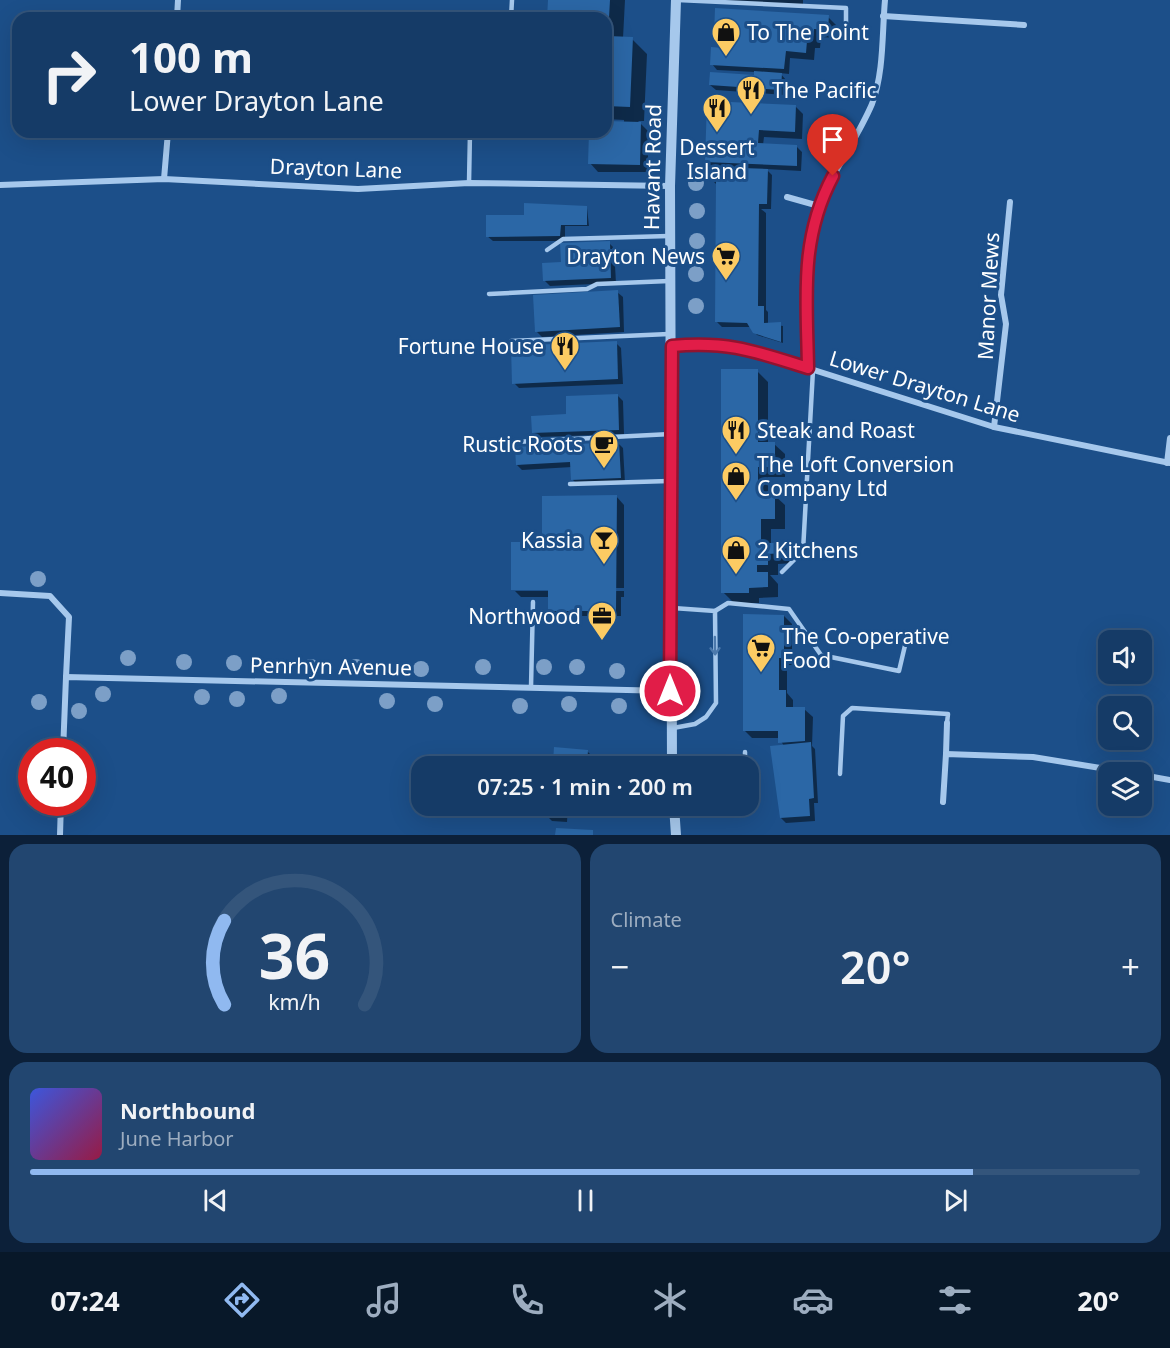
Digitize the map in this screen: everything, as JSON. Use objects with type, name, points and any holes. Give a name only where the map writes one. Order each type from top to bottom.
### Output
[{"type":"street","name":"Havant Road","points":[[671,756],[670,186],[677,0]]},
{"type":"street","points":[[810,369],[806,272],[811,229],[819,206],[872,104],[878,82],[885,0]]},
{"type":"street","points":[[883,16],[1023,25]]},
{"type":"street","points":[[164,179],[167,138]]},
{"type":"street","name":"Drayton Lane","points":[[0,185],[164,179],[358,189],[469,183],[670,186]]},
{"type":"street","points":[[787,197],[819,206]]},
{"type":"street","name":"Manor Mews","points":[[994,427],[1006,324],[1001,295],[1010,202]]},
{"type":"street","name":"Lower Drayton Lane","points":[[672,346],[708,343],[741,347],[994,427],[1168,463]]},
{"type":"street","points":[[1168,463],[1170,438]]},
{"type":"street","points":[[0,593],[50,596],[69,617],[64,738]]},
{"type":"street","name":"Penrhyn Avenue","points":[[66,677],[670,691]]},
{"type":"street","points":[[943,802],[947,723]]},
{"type":"street","points":[[946,754],[1033,757],[1098,768]]},
{"type":"street","points":[[1152,777],[1170,780]]},
{"type":"street","points":[[60,835],[61,816]]},
{"type":"street","points":[[675,816],[676,835]]},
{"type":"lane","points":[[677,0],[846,8],[846,28]]},
{"type":"lane","points":[[468,138],[469,183]]},
{"type":"lane","points":[[547,250],[562,239],[671,236]]},
{"type":"lane","points":[[489,294],[587,289],[597,284],[672,281]]},
{"type":"lane","points":[[511,341],[672,334]]},
{"type":"lane","points":[[782,572],[803,551],[810,369]]},
{"type":"lane","points":[[512,444],[515,442],[671,434]]},
{"type":"lane","points":[[570,484],[671,481]]},
{"type":"lane","points":[[531,687],[533,602]]},
{"type":"lane","points":[[670,608],[715,611],[728,603],[789,609],[821,655],[899,671],[907,637]]},
{"type":"lane","points":[[670,729],[695,724],[706,717],[716,703],[715,611]]},
{"type":"lane","points":[[840,774],[843,716],[852,708],[948,714],[947,723]]},
{"type":"building","points":[[548,0],[610,0],[609,12],[547,12]]},
{"type":"building","points":[[715,8],[829,15],[828,30],[814,29],[813,41],[807,41],[806,53],[786,51],[784,69],[710,65],[711,47],[723,48],[723,37],[714,36]]},
{"type":"building","points":[[612,36],[633,37],[630,107],[612,106]]},
{"type":"building","points":[[754,71],[782,73],[781,90],[709,85],[710,72],[754,75]]},
{"type":"building","points":[[707,101],[796,105],[795,132],[759,130],[758,143],[797,145],[797,166],[705,162]]},
{"type":"building","points":[[612,121],[641,122],[640,165],[588,164],[589,138],[612,138]]},
{"type":"building","points":[[711,167],[768,169],[767,204],[759,204],[758,306],[764,306],[764,323],[781,322],[781,342],[753,333],[747,323],[715,322],[716,181],[711,181]]},
{"type":"building","points":[[524,203],[587,206],[587,225],[561,225],[560,236],[486,237],[486,215],[524,215]]},
{"type":"building","points":[[610,241],[611,278],[543,281],[542,263],[561,262],[560,243]]},
{"type":"building","points":[[618,290],[620,327],[535,332],[533,295]]},
{"type":"building","points":[[617,341],[618,379],[512,384],[511,346]]},
{"type":"building","points":[[721,369],[758,369],[758,442],[775,442],[775,467],[758,467],[758,493],[775,493],[775,519],[761,519],[761,543],[784,543],[784,553],[768,554],[768,565],[757,565],[757,572],[768,572],[768,587],[749,588],[749,593],[721,593]]},
{"type":"building","points":[[618,394],[619,430],[532,433],[531,416],[566,414],[566,396]]},
{"type":"building","points":[[619,442],[621,478],[571,480],[570,462],[516,465],[515,447]]},
{"type":"building","points":[[617,495],[616,611],[548,611],[548,590],[511,590],[511,542],[542,542],[542,496]]},
{"type":"building","name":"The Co-operative Food","points":[[743,614],[784,615],[784,658],[779,658],[779,690],[786,690],[786,707],[805,707],[805,741],[778,743],[778,731],[743,731]]},
{"type":"building","points":[[811,742],[814,798],[809,799],[810,816],[780,818],[770,746]]},
{"type":"building","points":[[554,747],[588,750],[588,756],[553,756]]},
{"type":"building","points":[[556,828],[593,830],[593,835],[555,835]]},
{"type":"place","name":"To The Point","points":[[726,58]]},
{"type":"place","name":"The Pacific","points":[[751,116]]},
{"type":"place","name":"Dessert Island","points":[[717,134]]},
{"type":"place","name":"Drayton News","points":[[726,282]]},
{"type":"place","name":"Fortune House","points":[[565,372]]},
{"type":"place","name":"Steak and Roast","points":[[736,456]]},
{"type":"place","name":"Rustic Roots","points":[[604,470]]},
{"type":"place","name":"The Loft Conversion Company Ltd","points":[[736,502]]},
{"type":"place","name":"Kassia","points":[[604,566]]},
{"type":"place","name":"2 Kitchens","points":[[736,576]]},
{"type":"place","name":"Northwood","points":[[602,642]]},
{"type":"place","name":"The Co-operative Food","points":[[761,674]]},
{"type":"route","points":[[670,691],[672,346],[708,343],[741,347],[808,368],[806,272],[811,229],[833,176]]}]
